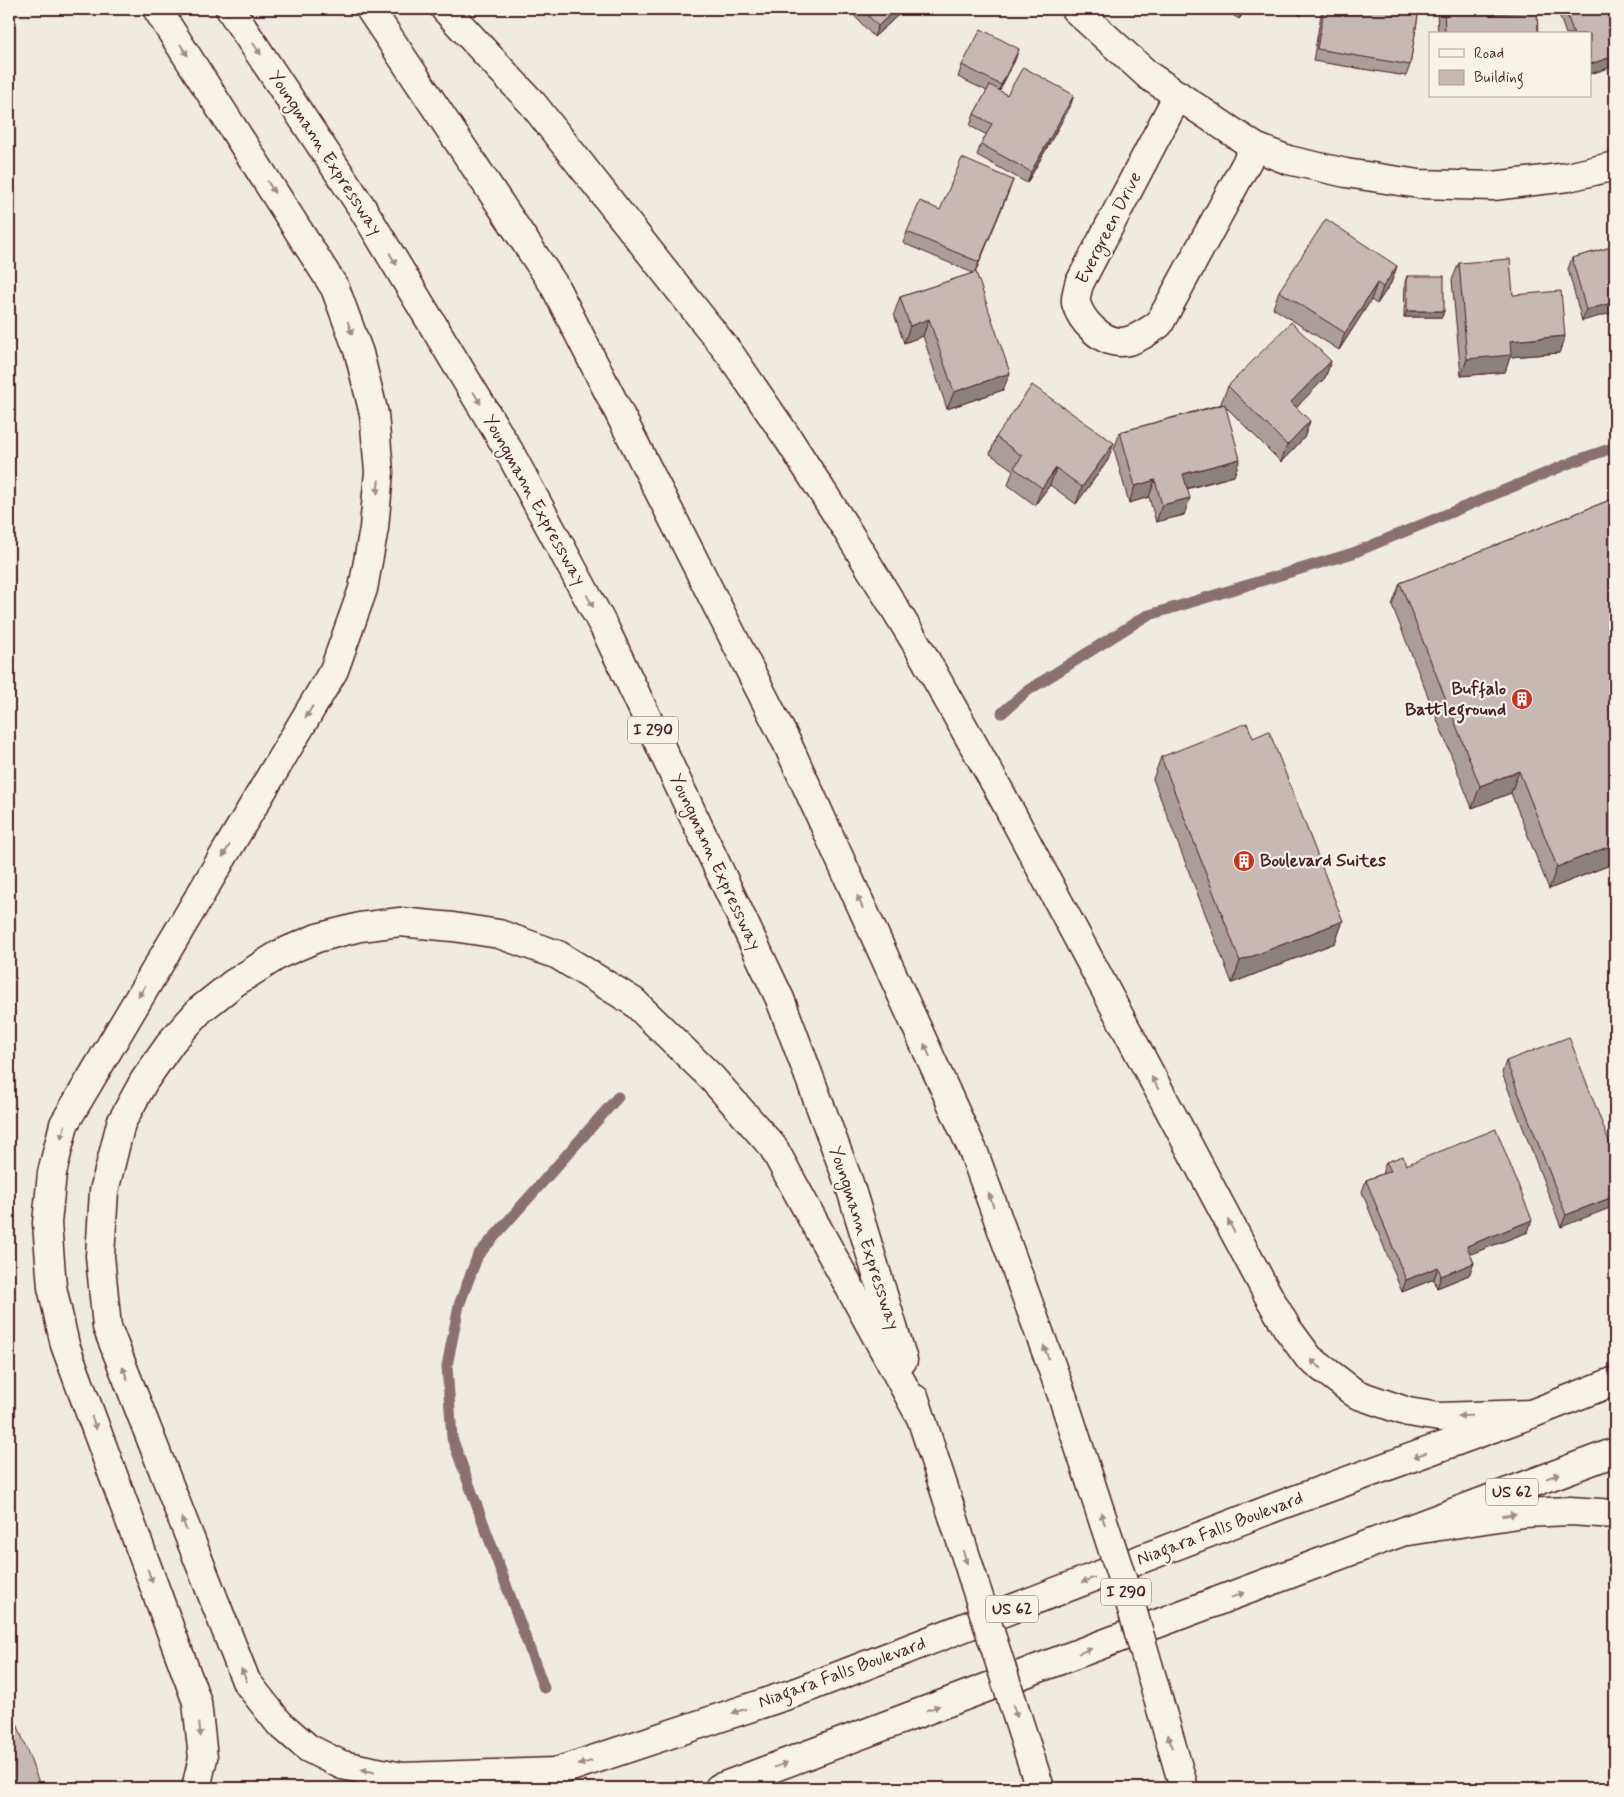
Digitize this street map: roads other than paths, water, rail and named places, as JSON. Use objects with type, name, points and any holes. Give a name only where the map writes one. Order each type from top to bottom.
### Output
[{"type":"main road","points":[[157,9],[335,288],[361,362],[374,414],[379,472],[374,528],[364,589],[334,670],[64,1124],[52,1174],[47,1223],[52,1287],[65,1345],[197,1702],[203,1758],[196,1788]]},
{"type":"main road","name":"Youngmann Expressway","points":[[230,9],[361,206],[509,451],[604,629],[780,999],[849,1183],[920,1416],[1040,1788]]},
{"type":"main road","name":"I 290","points":[[370,9],[554,285],[787,743],[974,1153],[1063,1398],[1132,1609],[1184,1788]]},
{"type":"main road","points":[[445,9],[533,104],[730,354],[790,440],[846,527],[919,648],[1000,792],[1268,1295],[1287,1328],[1309,1358],[1356,1394],[1408,1412],[1439,1417],[1531,1414]]},
{"type":"main road","points":[[1075,9],[1149,76],[1255,147],[1288,160],[1346,173],[1419,184],[1493,186],[1568,178],[1615,166]]},
{"type":"main road","name":"Evergreen Drive","points":[[1178,95],[1079,284],[1076,301],[1086,322],[1104,338],[1121,342],[1144,335],[1159,324],[1255,147]]},
{"type":"main road","points":[[556,1772],[402,1777],[342,1765],[308,1748],[279,1723],[246,1681],[107,1328],[100,1256],[104,1191],[121,1123],[144,1080],[172,1041],[200,1010],[234,983],[280,954],[317,938],[360,927],[400,922],[453,926],[499,934],[558,955],[634,1002],[711,1077],[773,1147],[920,1416]]},
{"type":"main road","name":"Niagara Falls Boulevard","points":[[515,1788],[556,1772],[794,1693],[1280,1505],[1531,1414],[1615,1381]]},
{"type":"main road","name":"US 62","points":[[719,1788],[1409,1531],[1615,1452]]},
{"type":"main road","points":[[1409,1531],[1523,1513],[1570,1511],[1615,1514]]},
{"type":"waterway","points":[[1002,713],[1027,691],[1146,616],[1353,553],[1575,461],[1615,447]]},
{"type":"waterway","points":[[544,1688],[452,1438],[447,1366],[459,1305],[478,1255],[618,1097]]},
{"type":"place","name":"Buffalo Battleground","points":[[1522,699]]},
{"type":"place","name":"Boulevard Suites","points":[[1244,861]]}]
